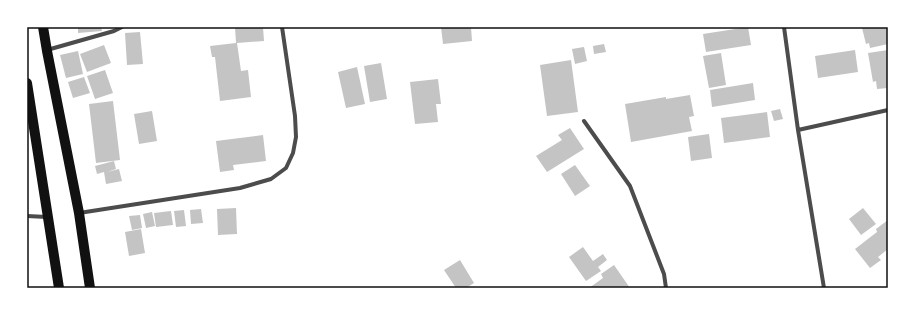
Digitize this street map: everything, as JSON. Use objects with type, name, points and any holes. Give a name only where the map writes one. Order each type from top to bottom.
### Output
[{"type":"main road","points":[[43,27],[79,213],[90,288]]},
{"type":"main road","points":[[27,83],[59,288]]},
{"type":"street","points":[[47,51],[122,27]]},
{"type":"street","points":[[79,213],[240,188],[271,179],[286,168],[293,153],[296,137],[295,116],[282,27]]},
{"type":"street","points":[[784,27],[798,130],[824,288]]},
{"type":"street","points":[[798,130],[888,110]]},
{"type":"street","points":[[584,121],[630,186],[664,274],[666,288]]},
{"type":"street","points":[[27,216],[47,217]]},
{"type":"building","points":[[78,27],[101,27],[102,31],[78,33]]},
{"type":"building","points":[[235,27],[263,27],[264,41],[237,43],[241,71],[248,70],[251,97],[220,101],[215,57],[212,57],[210,46],[236,43]]},
{"type":"building","points":[[441,27],[471,27],[472,41],[443,44]]},
{"type":"building","points":[[748,27],[751,45],[706,52],[703,34]]},
{"type":"building","points":[[888,27],[888,44],[870,48],[869,43],[866,44],[862,28]]},
{"type":"building","points":[[140,32],[143,64],[127,65],[125,33]]},
{"type":"building","points":[[604,44],[606,52],[594,54],[593,46]]},
{"type":"building","points":[[104,45],[111,63],[87,72],[80,54]]},
{"type":"building","points":[[584,47],[587,61],[575,64],[572,49]]},
{"type":"building","points":[[855,50],[858,72],[818,78],[815,56]]},
{"type":"building","points":[[888,50],[888,88],[877,89],[876,81],[873,82],[868,53]]},
{"type":"building","points":[[78,51],[83,74],[66,78],[60,55]]},
{"type":"building","points":[[721,53],[726,85],[709,88],[703,56]]},
{"type":"building","points":[[571,60],[578,112],[547,116],[540,65]]},
{"type":"building","points":[[381,63],[387,99],[370,102],[364,66]]},
{"type":"building","points":[[357,67],[365,104],[346,108],[338,72]]},
{"type":"building","points":[[105,70],[113,93],[95,99],[87,76]]},
{"type":"building","points":[[84,77],[90,93],[73,98],[68,82]]},
{"type":"building","points":[[438,79],[441,104],[436,104],[438,122],[415,124],[410,82]]},
{"type":"building","points":[[753,83],[755,100],[712,107],[710,90]]},
{"type":"building","points":[[690,95],[694,116],[689,117],[692,131],[631,142],[625,104],[666,97],[666,99]]},
{"type":"building","points":[[113,101],[120,160],[96,163],[89,104]]},
{"type":"building","points":[[780,109],[783,119],[774,121],[771,111]]},
{"type":"building","points":[[152,111],[157,141],[139,144],[134,114]]},
{"type":"building","points":[[767,112],[770,137],[724,143],[721,118]]},
{"type":"building","points":[[570,128],[584,149],[547,172],[536,156],[562,140],[558,135]]},
{"type":"building","points":[[709,134],[712,158],[691,161],[688,137]]},
{"type":"building","points":[[263,135],[266,161],[233,165],[234,170],[220,172],[216,141]]},
{"type":"building","points":[[114,161],[116,169],[107,172],[119,169],[122,181],[106,184],[104,172],[97,174],[95,166]]},
{"type":"building","points":[[575,165],[590,186],[575,196],[561,174]]},
{"type":"building","points":[[236,208],[237,234],[218,235],[217,209]]},
{"type":"building","points":[[863,208],[876,224],[861,235],[849,219]]},
{"type":"building","points":[[201,209],[203,223],[191,224],[190,210]]},
{"type":"building","points":[[184,210],[186,226],[176,227],[174,211]]},
{"type":"building","points":[[171,211],[173,225],[156,227],[154,213]]},
{"type":"building","points":[[152,212],[155,226],[146,228],[143,214]]},
{"type":"building","points":[[140,215],[142,228],[132,230],[129,216]]},
{"type":"building","points":[[888,220],[888,249],[878,257],[881,260],[870,268],[855,249],[877,232],[876,229]]},
{"type":"building","points":[[141,229],[145,253],[129,256],[125,232]]},
{"type":"building","points":[[583,247],[593,261],[603,254],[607,260],[598,267],[601,271],[586,281],[569,257]]},
{"type":"building","points":[[460,260],[474,283],[466,288],[456,288],[444,270]]},
{"type":"building","points":[[614,265],[630,288],[589,288],[603,278],[601,274]]}]
